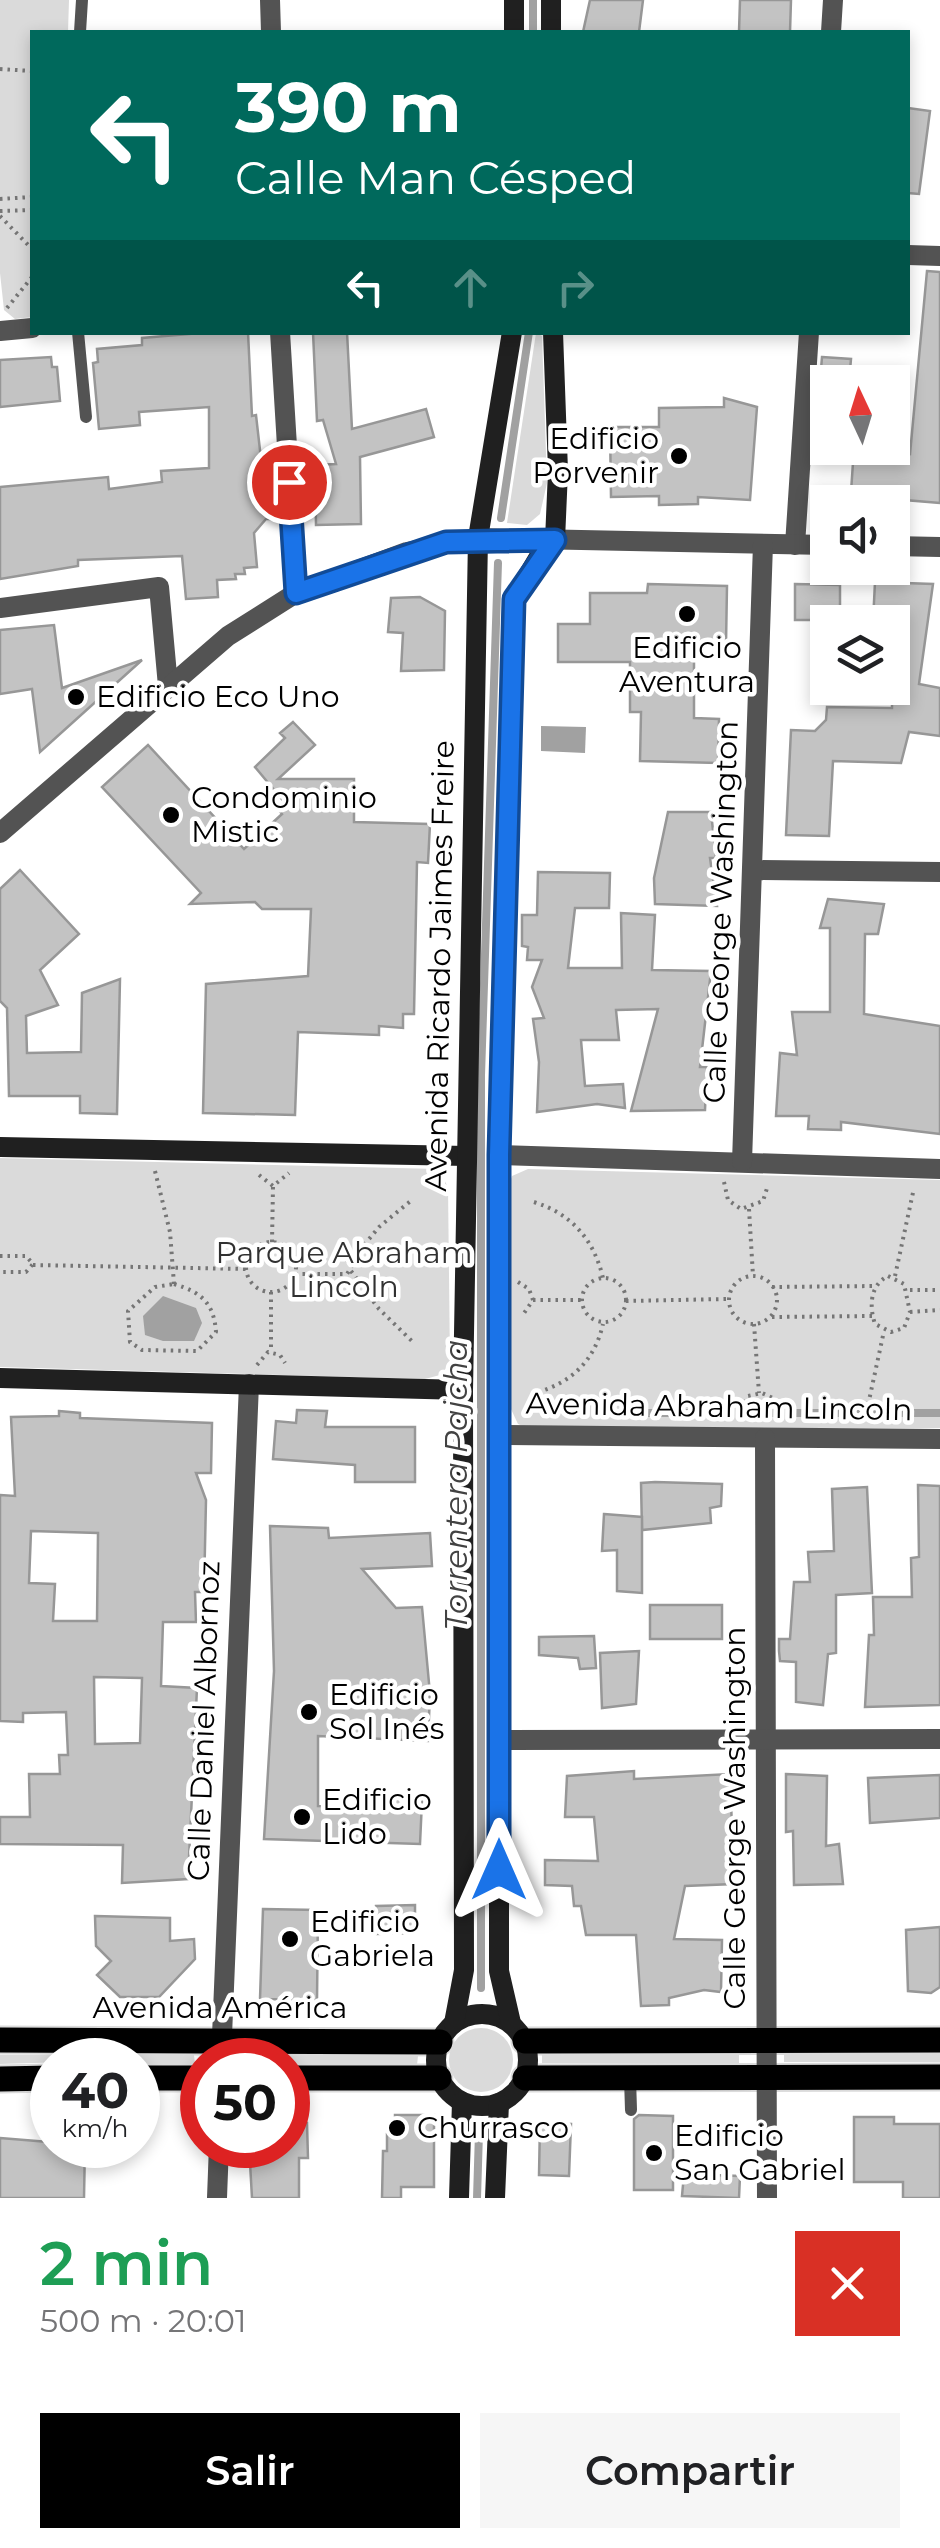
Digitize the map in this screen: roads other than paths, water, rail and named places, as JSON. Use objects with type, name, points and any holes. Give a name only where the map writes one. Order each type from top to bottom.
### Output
[{"type":"main road","points":[[514,0],[514,30]]},
{"type":"main road","points":[[551,0],[551,30]]},
{"type":"main road","name":"Avenida Ricardo Jaimes Freire","points":[[447,2032],[464,1970],[462,1390],[478,538],[512,335]]},
{"type":"main road","points":[[552,335],[558,472],[555,540]]},
{"type":"main road","name":"Avenida Ricardo Jaimes Freire","points":[[518,2032],[500,1971],[499,1155],[514,599],[555,540]]},
{"type":"main road","points":[[0,1147],[466,1156]]},
{"type":"main road","points":[[0,1378],[253,1377],[462,1390]]},
{"type":"main road","points":[[518,2032],[529,2060],[526,2078],[514,2094],[500,2103],[482,2106],[462,2102],[439,2078],[436,2059],[447,2032],[486,2014],[518,2032],[765,2041],[940,2040]]},
{"type":"main road","name":"Avenida América","points":[[310,2043],[447,2032]]},
{"type":"main road","name":"Avenida América","points":[[0,2040],[180,2048]]},
{"type":"main road","points":[[526,2078],[940,2077]]},
{"type":"main road","points":[[0,2078],[30,2078]]},
{"type":"main road","points":[[310,2078],[439,2078]]},
{"type":"main road","points":[[459,2198],[462,2102]]},
{"type":"main road","points":[[495,2198],[500,2103]]},
{"type":"street","points":[[270,0],[270,30]]},
{"type":"street","points":[[831,30],[833,0]]},
{"type":"street","points":[[910,255],[940,256]]},
{"type":"street","points":[[2,322],[30,328]]},
{"type":"street","points":[[280,335],[296,593]]},
{"type":"street","points":[[795,545],[809,335]]},
{"type":"street","points":[[0,833],[228,636],[296,593],[406,552],[478,538],[810,545]]},
{"type":"street","name":"Calle George Washington","points":[[742,1162],[763,544]]},
{"type":"street","points":[[910,546],[940,547]]},
{"type":"street","points":[[0,608],[159,587],[168,686]]},
{"type":"street","points":[[752,870],[940,872]]},
{"type":"street","points":[[499,1155],[940,1168]]},
{"type":"street","name":"Calle Daniel Albornoz","points":[[223,2038],[253,1377]]},
{"type":"street","name":"Calle George Washington","points":[[767,2198],[763,1739],[773,1431]]},
{"type":"street","name":"Avenida Abraham Lincoln","points":[[497,1435],[773,1431],[940,1439]]},
{"type":"street","points":[[499,1740],[940,1739]]},
{"type":"street","points":[[217,2198],[218,2168]]},
{"type":"lane","points":[[80,30],[82,0]]},
{"type":"lane","points":[[78,335],[86,417]]},
{"type":"lane","points":[[630,2078],[631,2110]]},
{"type":"waterway","name":"Torrentera Pajcha","points":[[533,0],[533,30]]},
{"type":"waterway","name":"Torrentera Pajcha","points":[[501,518],[529,335]]},
{"type":"waterway","name":"Torrentera Pajcha","points":[[481,1988],[481,1075],[498,563]]},
{"type":"waterway","points":[[639,1413],[730,1413]]},
{"type":"waterway","points":[[745,1413],[775,1413]]},
{"type":"waterway","points":[[790,1413],[940,1413]]},
{"type":"waterway","name":"Torrentera Pajcha","points":[[477,2198],[479,2132]]},
{"type":"place","name":"Edificio Porvenir","points":[[679,456]]},
{"type":"place","name":"Edificio Aventura","points":[[687,614]]},
{"type":"place","name":"Edificio Eco Uno","points":[[76,697]]},
{"type":"place","name":"Condominio Mistic","points":[[171,815]]},
{"type":"place","name":"Edificio Sol Inés","points":[[309,1712]]},
{"type":"place","name":"Edificio Lido","points":[[302,1817]]},
{"type":"place","name":"Edificio Gabriela","points":[[290,1939]]},
{"type":"place","name":"Churrasco","points":[[397,2128]]},
{"type":"place","name":"Edificio San Gabriel","points":[[654,2153]]},
{"type":"park label","name":"Parque Abraham Lincoln","points":[[344,1270]]}]
